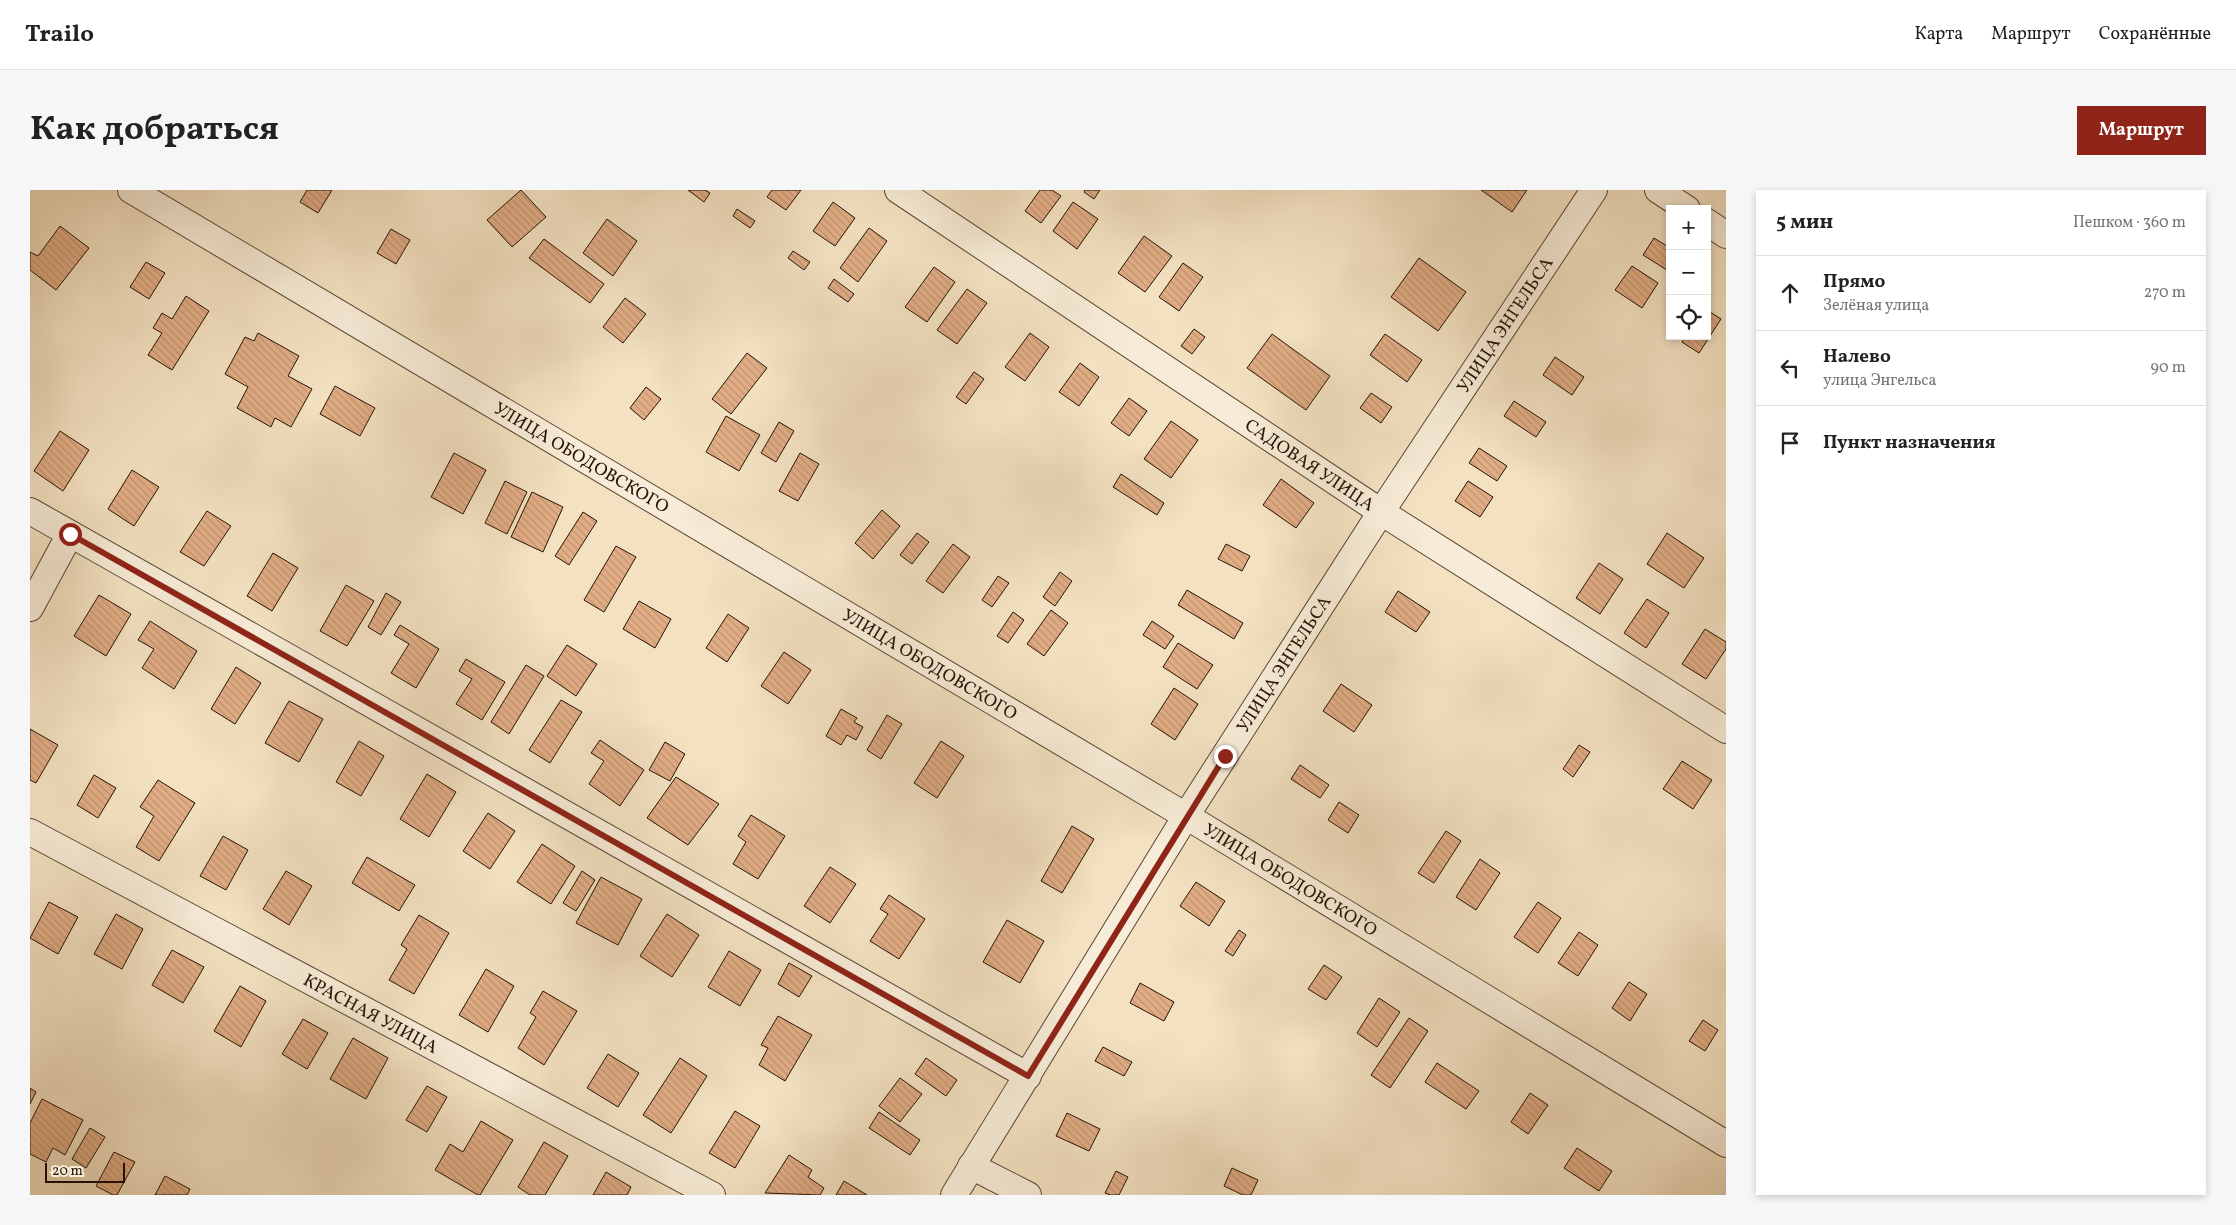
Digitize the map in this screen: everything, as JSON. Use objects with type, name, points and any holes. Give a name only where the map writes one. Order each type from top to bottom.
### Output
[{"type":"street","name":"УЛИЦА ОБОДОВСКОГО","points":[[131,190],[1186,816],[1726,1144]]},
{"type":"street","name":"САДОВАЯ УЛИЦА","points":[[898,190],[1381,512],[1726,730]]},
{"type":"street","name":"УЛИЦА ЭНГЕЛЬСА","points":[[954,1195],[1186,816],[1381,512],[1594,190]]},
{"type":"street","points":[[1658,190],[1681,205]]},
{"type":"street","points":[[1711,225],[1726,235]]},
{"type":"street","points":[[30,511],[1028,1076]]},
{"type":"street","points":[[30,608],[70,534]]},
{"type":"street","name":"КРАСНАЯ УЛИЦА","points":[[30,832],[712,1195]]},
{"type":"street","points":[[971,1166],[1028,1195]]},
{"type":"building","points":[[307,190],[332,190],[318,213],[300,202]]},
{"type":"building","points":[[521,190],[546,217],[512,247],[487,220]]},
{"type":"building","points":[[688,190],[705,190],[710,193],[704,202]]},
{"type":"building","points":[[772,190],[801,190],[786,210],[767,197]]},
{"type":"building","points":[[1040,190],[1052,190],[1061,196],[1041,223],[1025,211]]},
{"type":"building","points":[[1085,190],[1100,190],[1094,199],[1084,192]]},
{"type":"building","points":[[1481,190],[1527,190],[1512,212]]},
{"type":"building","points":[[833,202],[855,218],[835,246],[813,231]]},
{"type":"building","points":[[1073,202],[1098,219],[1077,249],[1053,231]]},
{"type":"building","points":[[737,209],[755,221],[750,228],[733,216]]},
{"type":"building","points":[[607,219],[637,241],[613,276],[583,253]]},
{"type":"building","points":[[60,226],[89,248],[56,290],[30,270],[30,252],[38,256]]},
{"type":"building","points":[[869,228],[887,241],[858,282],[840,268]]},
{"type":"building","points":[[391,229],[410,240],[396,264],[377,253]]},
{"type":"building","points":[[1144,236],[1172,256],[1145,292],[1118,273]]},
{"type":"building","points":[[1654,238],[1666,246],[1666,269],[1643,255]]},
{"type":"building","points":[[544,239],[604,284],[590,303],[529,258]]},
{"type":"building","points":[[793,251],[810,262],[804,270],[788,258]]},
{"type":"building","points":[[1419,258],[1466,292],[1438,331],[1391,297]]},
{"type":"building","points":[[146,262],[165,273],[149,299],[130,287]]},
{"type":"building","points":[[1183,263],[1203,277],[1179,311],[1159,297]]},
{"type":"building","points":[[1632,266],[1658,283],[1642,308],[1615,290]]},
{"type":"building","points":[[934,267],[955,282],[927,322],[905,307]]},
{"type":"building","points":[[834,279],[854,294],[848,302],[828,288]]},
{"type":"building","points":[[967,289],[987,303],[957,344],[937,330]]},
{"type":"building","points":[[186,296],[209,311],[172,370],[148,355],[162,333],[153,328],[162,313],[172,319]]},
{"type":"building","points":[[625,298],[646,314],[623,343],[603,327]]},
{"type":"building","points":[[1711,313],[1721,319],[1711,334]]},
{"type":"building","points":[[1194,329],[1205,337],[1192,354],[1181,346]]},
{"type":"building","points":[[258,333],[299,356],[288,376],[312,389],[291,427],[275,418],[271,427],[237,408],[248,387],[225,374],[245,337],[254,341]]},
{"type":"building","points":[[1030,333],[1049,347],[1025,381],[1005,367]]},
{"type":"building","points":[[1272,334],[1330,376],[1306,410],[1247,368]]},
{"type":"building","points":[[1385,334],[1422,360],[1407,382],[1370,355]]},
{"type":"building","points":[[1683,340],[1707,340],[1699,353],[1682,342]]},
{"type":"building","points":[[747,353],[767,368],[731,414],[712,399]]},
{"type":"building","points":[[1555,357],[1584,377],[1572,395],[1543,375]]},
{"type":"building","points":[[1080,363],[1099,377],[1079,406],[1059,392]]},
{"type":"building","points":[[974,372],[984,379],[966,404],[956,397]]},
{"type":"building","points":[[335,386],[375,408],[360,436],[320,414]]},
{"type":"building","points":[[646,387],[661,399],[644,420],[630,408]]},
{"type":"building","points":[[1371,393],[1392,407],[1381,423],[1360,408]]},
{"type":"building","points":[[1129,398],[1147,411],[1129,436],[1111,423]]},
{"type":"building","points":[[1514,401],[1546,422],[1536,437],[1504,416]]},
{"type":"building","points":[[726,416],[760,435],[739,471],[706,452]]},
{"type":"building","points":[[1171,421],[1198,440],[1171,478],[1144,459]]},
{"type":"building","points":[[779,422],[794,431],[776,462],[761,453]]},
{"type":"building","points":[[60,431],[89,450],[63,491],[34,471]]},
{"type":"building","points":[[1479,448],[1507,466],[1497,481],[1469,463]]},
{"type":"building","points":[[454,453],[486,470],[463,514],[431,497]]},
{"type":"building","points":[[800,453],[819,464],[798,501],[779,491]]},
{"type":"building","points":[[132,470],[159,487],[134,526],[108,509]]},
{"type":"building","points":[[1121,474],[1164,503],[1157,515],[1113,487]]},
{"type":"building","points":[[1281,479],[1314,503],[1296,528],[1263,505]]},
{"type":"building","points":[[505,481],[527,492],[507,534],[485,523]]},
{"type":"building","points":[[1468,481],[1493,497],[1480,517],[1455,501]]},
{"type":"building","points":[[532,492],[563,507],[543,552],[511,537]]},
{"type":"building","points":[[882,510],[900,526],[873,559],[855,543]]},
{"type":"building","points":[[207,511],[231,526],[204,566],[180,552]]},
{"type":"building","points":[[583,512],[597,521],[569,565],[555,556]]},
{"type":"building","points":[[917,533],[929,542],[912,564],[900,555]]},
{"type":"building","points":[[1667,533],[1704,558],[1684,588],[1647,564]]},
{"type":"building","points":[[953,544],[970,557],[943,593],[926,581]]},
{"type":"building","points":[[1226,544],[1250,556],[1242,571],[1218,559]]},
{"type":"building","points":[[616,546],[636,557],[604,612],[584,600]]},
{"type":"building","points":[[273,553],[298,568],[272,611],[247,596]]},
{"type":"building","points":[[1599,563],[1623,579],[1600,614],[1576,598]]},
{"type":"building","points":[[1060,572],[1072,581],[1055,606],[1043,597]]},
{"type":"building","points":[[998,576],[1009,583],[992,607],[982,600]]},
{"type":"building","points":[[346,585],[374,601],[347,646],[320,631]]},
{"type":"building","points":[[1187,590],[1243,623],[1234,639],[1178,605]]},
{"type":"building","points":[[1398,591],[1430,612],[1416,632],[1385,612]]},
{"type":"building","points":[[386,593],[401,602],[381,635],[368,627]]},
{"type":"building","points":[[99,595],[131,614],[106,656],[74,636]]},
{"type":"building","points":[[1647,599],[1669,613],[1646,648],[1624,633]]},
{"type":"building","points":[[639,601],[671,619],[655,648],[623,629]]},
{"type":"building","points":[[1051,610],[1068,623],[1044,656],[1027,644]]},
{"type":"building","points":[[1013,612],[1024,620],[1008,643],[997,636]]},
{"type":"building","points":[[728,614],[749,628],[727,662],[706,648]]},
{"type":"building","points":[[150,621],[197,651],[174,689],[142,668],[154,649],[138,640]]},
{"type":"building","points":[[1152,621],[1174,636],[1165,649],[1143,635]]},
{"type":"building","points":[[400,625],[439,649],[416,688],[391,673],[409,644],[394,635]]},
{"type":"building","points":[[1705,629],[1726,642],[1726,649],[1706,679],[1682,664]]},
{"type":"building","points":[[1178,643],[1213,665],[1197,689],[1163,667]]},
{"type":"building","points":[[567,645],[597,664],[576,696],[547,676]]},
{"type":"building","points":[[784,652],[811,670],[788,704],[761,686]]},
{"type":"building","points":[[466,659],[505,682],[482,720],[456,704],[472,679],[459,671]]},
{"type":"building","points":[[526,665],[544,676],[509,734],[491,722]]},
{"type":"building","points":[[236,667],[261,683],[235,724],[211,709]]},
{"type":"building","points":[[1341,684],[1372,705],[1354,732],[1323,711]]},
{"type":"building","points":[[1174,688],[1198,704],[1175,740],[1151,724]]},
{"type":"building","points":[[561,700],[582,712],[550,763],[529,750]]},
{"type":"building","points":[[289,701],[323,719],[299,762],[265,743]]},
{"type":"building","points":[[841,709],[857,718],[854,722],[863,727],[856,740],[847,735],[841,745],[826,736]]},
{"type":"building","points":[[887,715],[902,724],[881,759],[867,750]]},
{"type":"building","points":[[30,729],[58,745],[36,783],[30,780]]},
{"type":"building","points":[[600,740],[644,770],[620,806],[589,784],[604,761],[591,753]]},
{"type":"building","points":[[359,741],[384,756],[361,796],[336,782]]},
{"type":"building","points":[[941,741],[964,756],[937,798],[914,783]]},
{"type":"building","points":[[665,742],[685,754],[670,781],[649,770]]},
{"type":"building","points":[[1579,745],[1590,752],[1573,777],[1563,769]]},
{"type":"building","points":[[1682,761],[1712,780],[1693,809],[1663,789]]},
{"type":"building","points":[[1300,765],[1329,785],[1320,798],[1291,779]]},
{"type":"building","points":[[427,774],[456,792],[429,837],[400,819]]},
{"type":"building","points":[[94,775],[116,788],[98,818],[77,805]]},
{"type":"building","points":[[676,777],[719,804],[688,845],[647,818]]},
{"type":"building","points":[[158,780],[195,803],[159,861],[136,847],[154,816],[140,807]]},
{"type":"building","points":[[1339,802],[1359,815],[1348,833],[1328,820]]},
{"type":"building","points":[[488,813],[515,831],[490,869],[463,851]]},
{"type":"building","points":[[751,815],[785,836],[758,879],[733,864],[746,842],[738,836]]},
{"type":"building","points":[[1072,826],[1094,839],[1062,893],[1041,881]]},
{"type":"building","points":[[1446,831],[1461,841],[1434,883],[1418,873]]},
{"type":"building","points":[[223,836],[248,850],[226,890],[200,876]]},
{"type":"building","points":[[542,844],[575,866],[551,904],[517,882]]},
{"type":"building","points":[[367,857],[415,885],[399,911],[352,883]]},
{"type":"building","points":[[1480,859],[1500,873],[1476,910],[1456,897]]},
{"type":"building","points":[[830,867],[856,884],[830,923],[804,906]]},
{"type":"building","points":[[286,871],[312,886],[289,925],[263,909]]},
{"type":"building","points":[[582,871],[595,880],[576,911],[563,903]]},
{"type":"building","points":[[601,877],[642,899],[618,945],[576,923]]},
{"type":"building","points":[[1196,882],[1225,901],[1209,926],[1180,906]]},
{"type":"building","points":[[889,895],[925,919],[899,959],[870,941],[888,914],[880,909]]},
{"type":"building","points":[[49,902],[78,917],[58,954],[30,938]]},
{"type":"building","points":[[1538,902],[1561,918],[1538,953],[1514,937]]},
{"type":"building","points":[[116,914],[143,929],[122,969],[94,954]]},
{"type":"building","points":[[667,914],[699,935],[672,977],[640,956]]},
{"type":"building","points":[[419,915],[449,933],[414,994],[389,980],[407,949],[401,945]]},
{"type":"building","points":[[1007,920],[1044,941],[1020,983],[983,962]]},
{"type":"building","points":[[1239,930],[1246,935],[1233,956],[1225,951]]},
{"type":"building","points":[[1579,932],[1598,945],[1578,976],[1558,963]]},
{"type":"building","points":[[172,950],[204,967],[183,1003],[152,985]]},
{"type":"building","points":[[729,951],[761,970],[740,1006],[708,987]]},
{"type":"building","points":[[789,963],[812,976],[799,997],[778,984]]},
{"type":"building","points":[[1324,965],[1342,977],[1326,1000],[1308,989]]},
{"type":"building","points":[[486,969],[514,986],[488,1032],[459,1015]]},
{"type":"building","points":[[1629,982],[1647,994],[1630,1021],[1612,1008]]},
{"type":"building","points":[[1140,983],[1174,1002],[1164,1021],[1130,1003]]},
{"type":"building","points":[[240,986],[266,1001],[241,1047],[214,1031]]},
{"type":"building","points":[[543,991],[577,1011],[544,1065],[518,1048],[536,1017],[530,1013]]},
{"type":"building","points":[[1379,998],[1400,1012],[1377,1047],[1357,1033]]},
{"type":"building","points":[[778,1016],[812,1035],[785,1081],[759,1065],[768,1048],[761,1045]]},
{"type":"building","points":[[1409,1018],[1428,1031],[1390,1088],[1371,1075]]},
{"type":"building","points":[[303,1019],[328,1033],[307,1069],[282,1054]]},
{"type":"building","points":[[1703,1020],[1718,1030],[1705,1051],[1689,1041]]},
{"type":"building","points":[[353,1038],[388,1058],[366,1099],[330,1079]]},
{"type":"building","points":[[1103,1047],[1132,1062],[1124,1076],[1095,1061]]},
{"type":"building","points":[[608,1054],[639,1073],[618,1107],[587,1088]]},
{"type":"building","points":[[680,1058],[707,1076],[671,1133],[643,1115]]},
{"type":"building","points":[[926,1058],[957,1080],[946,1096],[915,1074]]},
{"type":"building","points":[[1437,1063],[1479,1091],[1466,1109],[1425,1082]]},
{"type":"building","points":[[900,1078],[922,1094],[900,1122],[879,1106]]},
{"type":"building","points":[[427,1086],[447,1097],[427,1132],[406,1120]]},
{"type":"building","points":[[30,1088],[36,1092],[30,1104]]},
{"type":"building","points":[[1530,1093],[1548,1105],[1528,1134],[1511,1122]]},
{"type":"building","points":[[42,1099],[83,1120],[65,1155],[53,1148],[46,1162],[30,1154],[30,1123]]},
{"type":"building","points":[[735,1111],[760,1126],[735,1168],[709,1153]]},
{"type":"building","points":[[879,1112],[920,1140],[910,1155],[869,1128]]},
{"type":"building","points":[[1067,1113],[1100,1129],[1089,1151],[1056,1136]]},
{"type":"building","points":[[481,1121],[513,1140],[480,1195],[478,1195],[435,1170],[450,1144],[463,1152]]},
{"type":"building","points":[[90,1128],[105,1137],[86,1168],[72,1159]]},
{"type":"building","points":[[544,1142],[568,1156],[545,1195],[530,1195],[518,1187]]},
{"type":"building","points":[[1577,1148],[1612,1171],[1599,1191],[1564,1168]]},
{"type":"building","points":[[114,1152],[135,1162],[117,1195],[113,1195],[96,1186]]},
{"type":"building","points":[[789,1155],[812,1170],[808,1177],[824,1188],[820,1195],[765,1193]]},
{"type":"building","points":[[1232,1168],[1258,1180],[1251,1195],[1243,1195],[1224,1186]]},
{"type":"building","points":[[1116,1171],[1128,1177],[1119,1195],[1110,1195],[1105,1193]]},
{"type":"building","points":[[606,1172],[631,1187],[627,1195],[593,1195]]},
{"type":"building","points":[[165,1176],[190,1189],[187,1195],[155,1195]]},
{"type":"building","points":[[844,1181],[867,1195],[836,1195]]},
{"type":"route","points":[[70,534],[1028,1076],[1186,816],[1225,756]]}]
